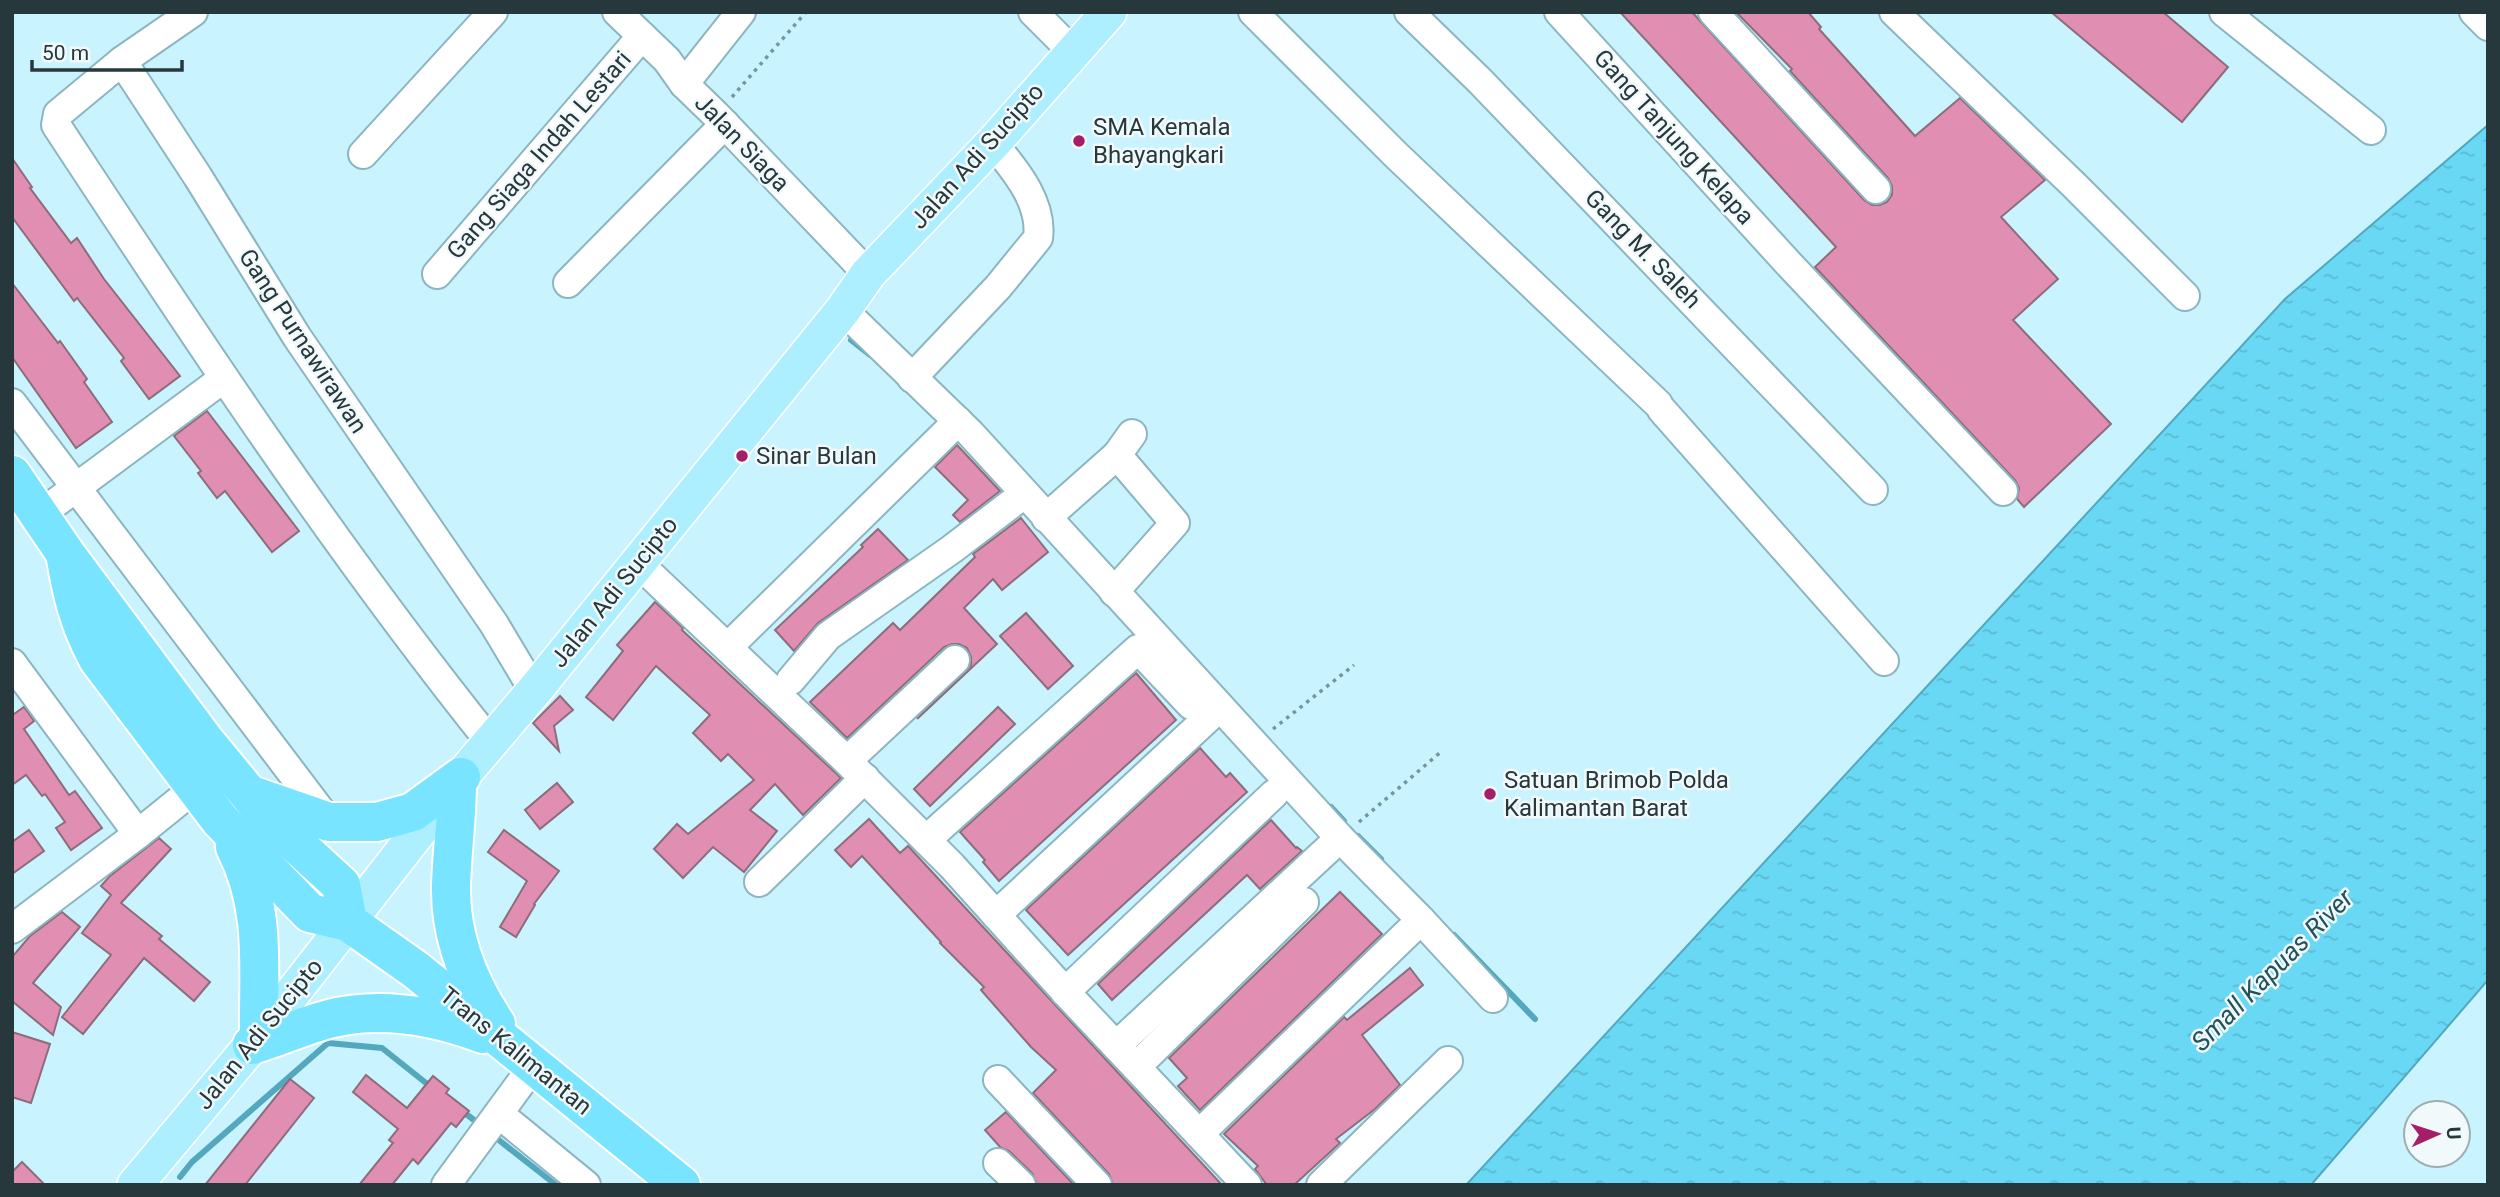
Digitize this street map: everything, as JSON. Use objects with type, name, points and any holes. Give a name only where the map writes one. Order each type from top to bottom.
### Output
[{"type":"highway","points":[[12,475],[65,553],[198,731],[270,820],[341,885],[348,922],[310,913],[220,820],[195,788],[98,659],[73,603],[65,553]]},
{"type":"highway","points":[[249,794],[329,822],[377,822],[413,812],[459,780]]},
{"type":"highway","points":[[459,780],[451,887],[454,922],[466,971],[481,1001],[521,1054]]},
{"type":"highway","points":[[220,820],[239,855],[257,910],[260,939],[256,1041],[330,1019],[375,1013],[404,1014],[464,1027],[521,1054]]},
{"type":"highway","name":"Trans Kalimantan","points":[[348,922],[416,970],[681,1185]]},
{"type":"main road","name":"Jalan Adi Sucipto","points":[[148,1180],[459,780],[638,563],[868,274],[993,143],[1109,12]]},
{"type":"street","points":[[193,12],[122,61],[58,114],[56,125],[224,377],[376,594],[491,743]]},
{"type":"street","points":[[363,154],[493,12]]},
{"type":"street","name":"Jalan Siaga","points":[[617,12],[667,61],[684,84],[721,119],[868,274]]},
{"type":"street","points":[[684,84],[741,12]]},
{"type":"street","points":[[1033,12],[1072,51]]},
{"type":"street","points":[[1253,12],[1396,155],[1660,407],[1884,661]]},
{"type":"street","name":"Gang M. Saleh","points":[[1409,12],[1527,130],[1873,489]]},
{"type":"street","name":"Gang Tanjung Kelapa","points":[[1559,12],[1788,263],[2003,491]]},
{"type":"street","points":[[1713,12],[1877,189]]},
{"type":"street","points":[[1894,12],[2185,296]]},
{"type":"street","points":[[2224,12],[2371,130]]},
{"type":"street","points":[[2474,12],[2488,26]]},
{"type":"street","name":"Gang Siaga Indah Lestari","points":[[437,274],[642,36]]},
{"type":"street","name":"Gang Purnawirawan","points":[[122,61],[297,337],[494,624],[534,691]]},
{"type":"street","points":[[568,283],[721,119]]},
{"type":"street","points":[[912,378],[999,287],[1038,238],[1036,213],[1029,195],[993,143]]},
{"type":"street","points":[[842,310],[958,421],[1340,838],[1422,920],[1493,998]]},
{"type":"street","points":[[39,515],[224,377]]},
{"type":"street","points":[[12,402],[329,822]]},
{"type":"street","points":[[729,647],[958,421]]},
{"type":"street","points":[[1046,518],[1124,444],[1175,523],[1114,592]]},
{"type":"street","points":[[790,680],[828,636],[952,549],[1024,494]]},
{"type":"street","points":[[638,563],[729,647],[926,840],[1247,1185]]},
{"type":"street","points":[[926,840],[1138,649],[1200,711],[996,915]]},
{"type":"street","points":[[759,882],[955,660]]},
{"type":"street","points":[[12,663],[138,834]]},
{"type":"street","points":[[12,929],[195,788]]},
{"type":"street","points":[[1065,992],[1274,794]]},
{"type":"street","points":[[1116,1046],[1340,838]]},
{"type":"street","points":[[1136,1067],[1304,902]]},
{"type":"street","points":[[1199,1134],[1422,920]]},
{"type":"street","points":[[446,1185],[499,1115],[521,1054]]},
{"type":"street","points":[[1321,1185],[1448,1061]]},
{"type":"street","points":[[998,1080],[1097,1185]]},
{"type":"street","points":[[499,1115],[586,1185]]},
{"type":"street","points":[[998,1163],[1021,1185]]},
{"type":"path","points":[[721,119],[806,12]]},
{"type":"path","points":[[1253,744],[1354,665]]},
{"type":"path","points":[[1340,838],[1442,751]]},
{"type":"water","name":"Small Kapuas River","points":[[2488,125],[2488,980],[2311,1185],[1466,1185],[2285,299]]},
{"type":"building","points":[[1620,12],[1692,12],[1864,200],[1872,205],[1887,202],[1892,195],[1888,178],[1790,71],[1792,69],[1736,12],[1808,12],[1821,27],[1819,29],[1915,136],[1960,98],[2045,180],[2001,217],[2058,279],[2013,320],[2111,424],[2024,507],[2017,499],[2019,488],[2015,480],[1815,267],[1836,247]]},
{"type":"building","points":[[2051,12],[2163,12],[2228,67],[2182,122]]},
{"type":"building","points":[[12,158],[32,187],[30,188],[71,243],[77,238],[104,279],[180,376],[149,399],[121,361],[124,358],[77,298],[74,301],[12,217]]},
{"type":"building","points":[[12,283],[58,343],[60,341],[87,379],[84,382],[112,422],[76,448],[12,357]]},
{"type":"building","points":[[207,411],[299,531],[272,552],[225,491],[217,498],[198,473],[201,471],[174,436]]},
{"type":"building","points":[[957,445],[1000,491],[960,522],[953,515],[968,500],[935,467]]},
{"type":"building","points":[[1021,518],[1048,552],[1002,590],[993,579],[964,608],[997,644],[917,719],[971,665],[967,648],[959,644],[944,647],[847,738],[810,702],[893,623],[900,630],[975,557],[973,554]]},
{"type":"building","points":[[878,529],[908,560],[818,623],[794,651],[775,630],[863,547],[861,545]]},
{"type":"building","points":[[655,602],[841,778],[803,815],[775,784],[750,810],[777,831],[744,872],[713,847],[683,878],[654,849],[677,824],[688,834],[754,780],[728,754],[721,761],[693,733],[710,715],[656,666],[613,720],[586,697],[623,651],[617,645]]},
{"type":"building","points":[[1026,613],[1073,666],[1048,689],[1000,636]]},
{"type":"building","points":[[1136,673],[1176,720],[999,881],[983,862],[985,860],[960,832]]},
{"type":"building","points":[[560,696],[573,710],[554,726],[559,751],[533,723]]},
{"type":"building","points":[[24,707],[34,721],[24,729],[69,795],[75,791],[102,828],[71,850],[56,828],[65,822],[45,794],[42,796],[26,775],[12,785],[12,712],[14,714]]},
{"type":"building","points":[[998,707],[1015,724],[930,806],[914,789]]},
{"type":"building","points":[[1200,748],[1226,777],[1230,773],[1247,792],[1068,955],[1026,910]]},
{"type":"building","points":[[557,783],[573,802],[540,829],[525,810]]},
{"type":"building","points":[[869,819],[900,853],[908,846],[1222,1185],[1113,1185],[1109,1174],[1033,1093],[1056,1070],[1031,1047],[981,990],[984,987],[940,943],[862,856],[851,867],[835,850]]},
{"type":"building","points":[[1271,820],[1296,848],[1302,851],[1260,889],[1247,875],[1112,1000],[1098,984]]},
{"type":"building","points":[[29,830],[44,851],[12,874],[12,842]]},
{"type":"building","points":[[504,830],[559,871],[534,904],[516,937],[500,927],[527,881],[488,852]]},
{"type":"building","points":[[159,838],[171,849],[121,903],[162,936],[159,939],[210,982],[194,1001],[144,958],[83,1034],[62,1017],[111,955],[82,933],[111,895],[101,886]]},
{"type":"building","points":[[1340,892],[1382,934],[1200,1110],[1178,1086],[1187,1078],[1169,1058]]},
{"type":"building","points":[[62,912],[80,927],[33,983],[61,1007],[53,1035],[12,1001],[12,957],[30,936]]},
{"type":"building","points":[[1410,968],[1423,985],[1362,1035],[1400,1085],[1375,1109],[1336,1139],[1340,1143],[1294,1185],[1267,1185],[1255,1169],[1258,1166],[1224,1134],[1344,1017],[1347,1020]]},
{"type":"building","points":[[12,1032],[50,1044],[31,1103],[12,1097]]},
{"type":"building","points":[[366,1075],[407,1108],[433,1076],[449,1089],[446,1093],[469,1111],[456,1127],[451,1123],[418,1164],[413,1159],[392,1185],[359,1185],[393,1143],[389,1140],[398,1129],[353,1092]]},
{"type":"building","points":[[290,1079],[314,1098],[245,1185],[205,1185]]},
{"type":"building","points":[[1006,1112],[1074,1185],[1037,1185],[1032,1173],[1009,1151],[1000,1147],[985,1130]]},
{"type":"building","points":[[22,1162],[45,1185],[12,1185],[12,1172]]},
{"type":"waterway","points":[[851,340],[870,355]]},
{"type":"waterway","points":[[1331,807],[1344,821]]},
{"type":"waterway","points":[[1358,836],[1381,859]]},
{"type":"waterway","points":[[1454,935],[1535,1019]]},
{"type":"waterway","points":[[180,1177],[192,1162],[328,1043],[382,1048],[431,1087]]},
{"type":"waterway","points":[[462,1111],[474,1120]]},
{"type":"waterway","points":[[500,1141],[556,1185]]},
{"type":"place","name":"SMA Kemala Bhayangkari","points":[[1079,141]]},
{"type":"place","name":"Sinar Bulan","points":[[742,456]]},
{"type":"place","name":"Satuan Brimob Polda Kalimantan Barat","points":[[1490,794]]}]
